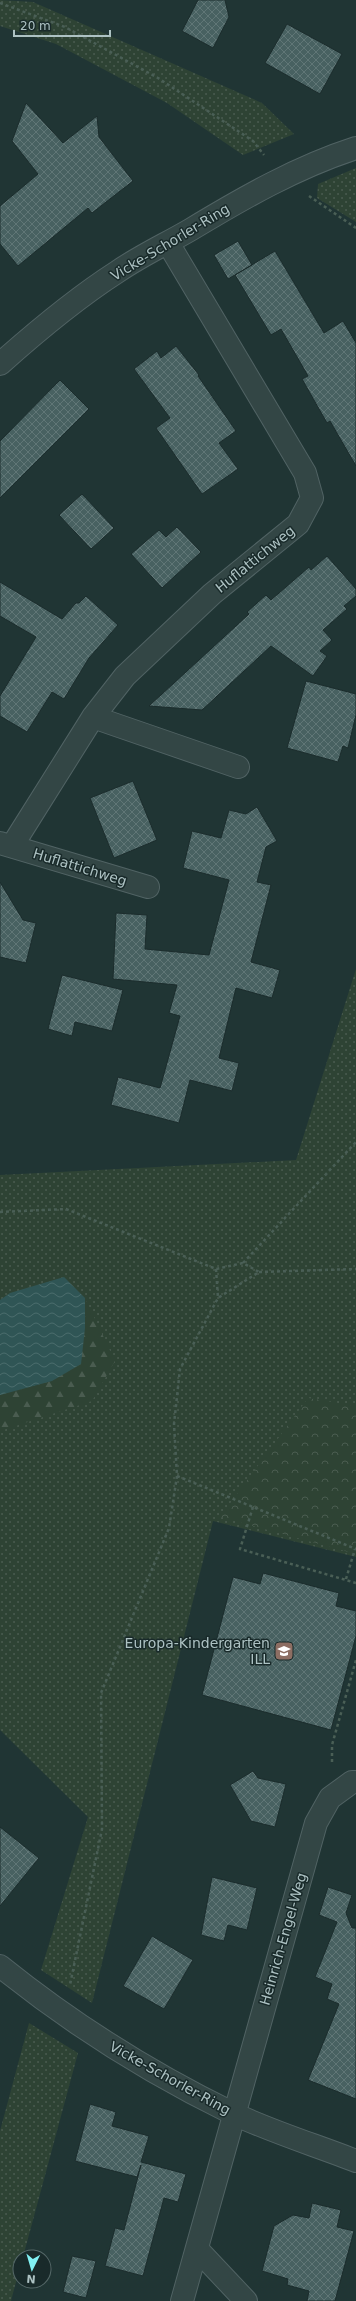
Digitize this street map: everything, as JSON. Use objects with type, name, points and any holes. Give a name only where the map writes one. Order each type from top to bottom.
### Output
[{"type":"street","name":"Vicke-Schorler-Ring","points":[[0,364],[46,323],[104,281],[228,207],[279,180],[315,163],[356,148]]},
{"type":"street","name":"Huflattichweg","points":[[148,887],[6,845],[93,716],[125,676],[212,594],[298,524],[312,498],[305,473],[168,243]]},
{"type":"street","points":[[93,716],[238,768]]},
{"type":"street","name":"Heinrich-Engel-Weg","points":[[182,2301],[233,2113],[316,1823],[330,1798],[352,1782],[356,1782]]},
{"type":"street","name":"Vicke-Schorler-Ring","points":[[0,1966],[28,1988],[131,2060],[233,2113],[356,2162]]},
{"type":"street","points":[[196,2250],[246,2301]]},
{"type":"path","points":[[0,3],[65,27],[158,78],[253,141],[264,154]]},
{"type":"path","points":[[306,194],[356,228]]},
{"type":"path","points":[[0,1212],[66,1209],[216,1269],[242,1263],[356,1142]]},
{"type":"path","points":[[242,1263],[259,1272],[356,1269]]},
{"type":"path","points":[[216,1269],[218,1298]]},
{"type":"path","points":[[69,1988],[102,1829],[101,1693],[169,1528],[177,1476],[174,1424],[180,1369],[218,1298],[259,1272]]},
{"type":"path","points":[[177,1476],[356,1549],[346,1580]]},
{"type":"path","points":[[253,1507],[240,1549],[356,1583]]},
{"type":"path","points":[[330,1798],[332,1745],[356,1660]]},
{"type":"green space","points":[[0,0],[33,2],[262,103],[294,134],[243,155],[167,103],[56,44],[0,26]]},
{"type":"green space","points":[[356,168],[356,222],[317,198],[318,184]]},
{"type":"green space","points":[[356,969],[356,1557],[213,1521],[92,2003],[41,1970],[88,1817],[0,1730],[0,1175],[296,1160]]},
{"type":"green space","points":[[85,1298],[115,1361],[92,1401],[0,1431],[0,1395],[52,1381],[85,1328]]},
{"type":"green space","points":[[308,1398],[356,1406],[356,1554],[220,1517]]},
{"type":"green space","points":[[29,2023],[78,2053],[25,2249],[12,2249],[12,2289],[14,2289],[11,2301],[0,2301],[0,2131]]},
{"type":"water","points":[[64,1277],[85,1298],[85,1328],[81,1364],[52,1381],[0,1395],[0,1300],[10,1293]]},
{"type":"building","points":[[198,0],[225,0],[229,17],[213,48],[182,31]]},
{"type":"building","points":[[287,24],[342,54],[320,94],[265,63]]},
{"type":"building","points":[[26,103],[63,143],[97,116],[99,137],[133,181],[92,213],[88,208],[18,266],[0,244],[0,206],[38,174],[12,141]]},
{"type":"building","points":[[238,241],[252,265],[228,279],[214,255]]},
{"type":"building","points":[[275,251],[324,333],[343,321],[356,343],[356,466],[330,421],[327,423],[302,379],[308,376],[281,329],[271,335],[235,275]]},
{"type":"building","points":[[176,346],[199,375],[198,376],[236,431],[219,443],[238,469],[202,494],[156,428],[170,418],[134,369],[157,351],[161,358]]},
{"type":"building","points":[[60,380],[89,409],[0,498],[0,441]]},
{"type":"building","points":[[82,494],[114,528],[91,549],[59,515]]},
{"type":"building","points":[[177,527],[201,552],[162,588],[131,554],[159,530],[166,537]]},
{"type":"building","points":[[327,556],[356,589],[356,596],[344,606],[347,609],[323,630],[332,640],[320,651],[327,656],[313,676],[271,646],[202,710],[149,706],[249,614],[247,612],[266,595],[271,600],[309,567],[311,570]]},
{"type":"building","points":[[0,582],[62,619],[76,603],[79,603],[86,596],[118,625],[89,658],[64,699],[52,692],[27,732],[0,716],[0,696],[36,637],[0,616]]},
{"type":"building","points":[[306,681],[356,694],[356,715],[348,748],[343,746],[338,762],[287,748]]},
{"type":"building","points":[[133,781],[157,840],[114,858],[90,798]]},
{"type":"building","points":[[257,807],[277,841],[266,847],[257,882],[271,885],[251,962],[280,970],[272,998],[236,988],[219,1058],[239,1063],[232,1091],[190,1080],[179,1123],[111,1105],[118,1077],[160,1088],[180,1016],[169,1013],[177,985],[113,979],[116,913],[147,915],[145,949],[209,955],[229,880],[183,868],[192,831],[221,838],[229,810],[246,814]]},
{"type":"building","points":[[0,882],[23,920],[36,923],[26,963],[0,957]]},
{"type":"building","points":[[62,975],[123,990],[112,1031],[75,1022],[72,1036],[48,1029]]},
{"type":"building","name":"Europa-Kindergarten ILL","points":[[263,1573],[339,1593],[336,1606],[356,1611],[356,1636],[331,1730],[202,1695],[233,1577],[260,1584]]},
{"type":"building","points":[[253,1771],[258,1778],[286,1784],[275,1827],[251,1821],[230,1785]]},
{"type":"building","points":[[0,1827],[39,1858],[0,1906]]},
{"type":"building","points":[[212,1877],[257,1888],[247,1930],[228,1925],[224,1941],[201,1935]]},
{"type":"building","points":[[328,1887],[352,1895],[346,1913],[352,1928],[356,1928],[356,2099],[308,2080],[339,2004],[327,1999],[332,1984],[315,1977],[337,1922],[319,1915]]},
{"type":"building","points":[[152,1936],[193,1960],[164,2009],[123,1986]]},
{"type":"building","points":[[90,2104],[116,2112],[112,2126],[149,2136],[141,2162],[186,2174],[178,2202],[164,2198],[143,2276],[105,2266],[115,2228],[124,2230],[141,2165],[137,2177],[75,2161]]},
{"type":"building","points":[[312,2203],[341,2210],[337,2227],[354,2231],[335,2301],[307,2301],[309,2291],[287,2285],[288,2279],[262,2271],[274,2226],[293,2215],[309,2218]]},
{"type":"building","points":[[72,2256],[96,2261],[86,2298],[63,2292]]},
{"type":"place","name":"Europa-Kindergarten ILL","points":[[284,1651]]}]
